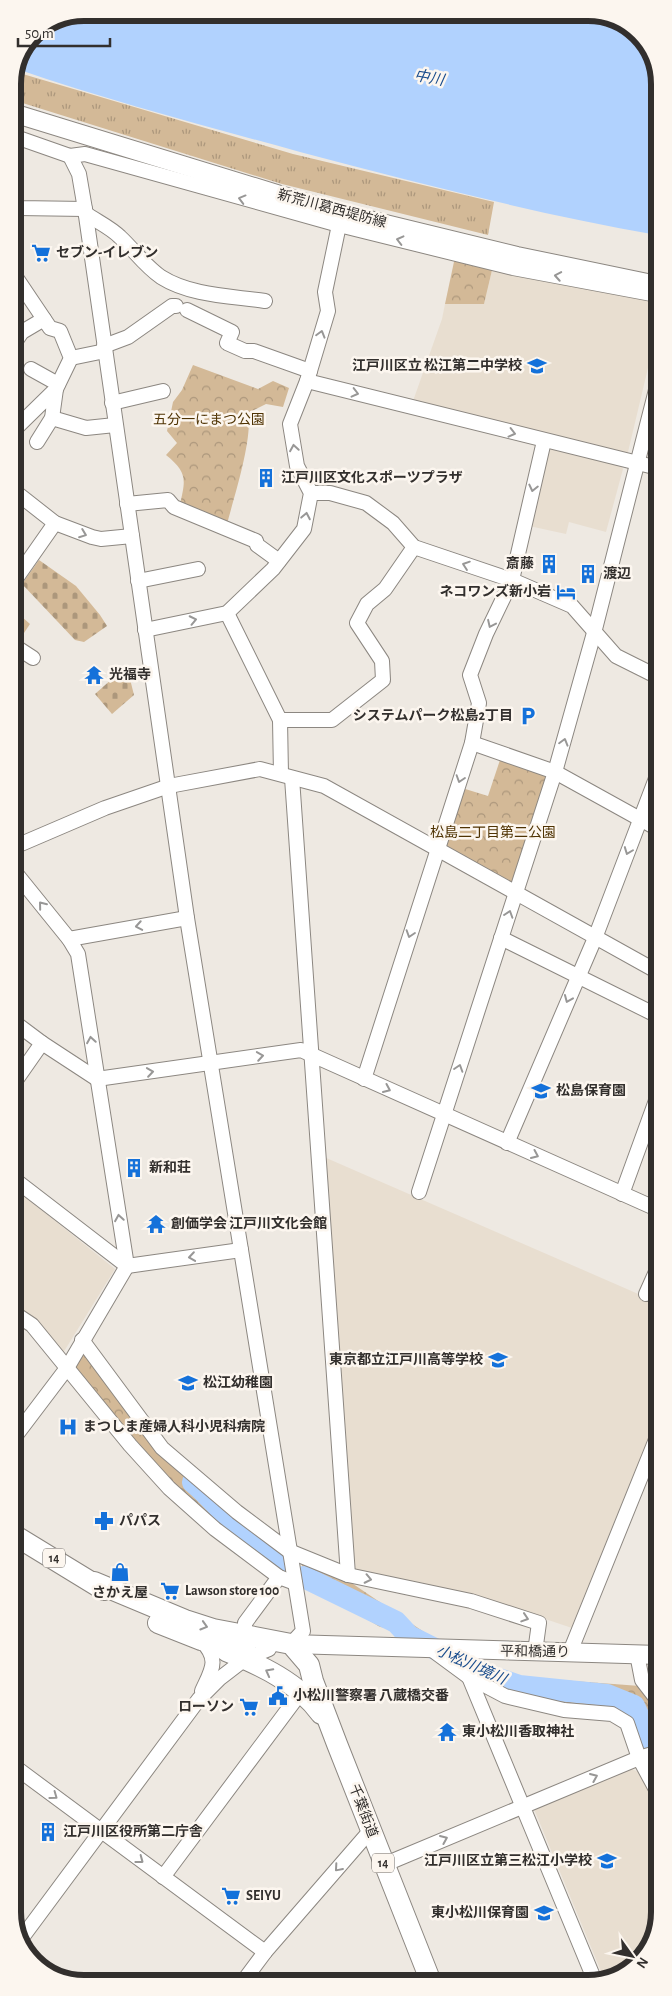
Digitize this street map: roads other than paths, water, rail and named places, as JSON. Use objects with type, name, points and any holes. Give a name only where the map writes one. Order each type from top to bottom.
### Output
[{"type":"highway","name":"14","points":[[21,1539],[94,1582],[126,1606],[180,1634],[232,1646],[269,1649],[291,1644]]},
{"type":"highway","name":"14","points":[[94,1582],[185,1620],[291,1644]]},
{"type":"highway","points":[[201,1640],[278,1676],[300,1692],[318,1710],[336,1744]]},
{"type":"highway","name":"千葉街道","points":[[291,1644],[309,1665],[336,1744],[428,1975]]},
{"type":"main road","name":"新荒川葛西堤防線","points":[[21,115],[332,212],[605,280],[651,284]]},
{"type":"main road","name":"平和橋通り","points":[[291,1644],[651,1655]]},
{"type":"street","points":[[21,139],[70,156],[85,154],[339,225],[513,268],[605,280],[651,293]]},
{"type":"street","points":[[70,156],[79,174],[85,211],[187,918],[260,1357],[295,1583],[302,1631],[291,1644]]},
{"type":"street","points":[[21,208],[85,211],[119,236],[143,262],[160,276],[193,290],[265,301]]},
{"type":"street","points":[[145,630],[227,613],[279,561],[304,529],[311,493],[297,466],[290,424],[309,376],[328,311],[324,292],[339,225]]},
{"type":"street","points":[[21,285],[50,328],[60,331],[71,358]]},
{"type":"street","points":[[21,424],[57,386],[71,358],[105,348],[128,337],[172,306],[181,308],[232,332],[227,343],[245,351],[254,351],[309,376],[544,441],[651,466]]},
{"type":"street","points":[[21,333],[44,319]]},
{"type":"street","points":[[31,369],[57,386]]},
{"type":"street","points":[[37,442],[52,418],[57,386]]},
{"type":"street","points":[[112,403],[163,391]]},
{"type":"street","points":[[419,1192],[555,772],[594,633],[651,410]]},
{"type":"street","points":[[52,418],[86,428],[115,425]]},
{"type":"street","points":[[364,1079],[472,742],[479,703],[470,675],[486,634],[512,580],[544,441]]},
{"type":"street","points":[[311,493],[330,493],[366,503],[393,523],[414,547],[512,580],[572,606],[616,656],[651,674]]},
{"type":"street","points":[[21,496],[55,523],[92,537],[101,539],[132,536]]},
{"type":"street","points":[[127,504],[168,500],[174,507],[256,541],[257,545],[279,561]]},
{"type":"street","points":[[21,571],[55,523]]},
{"type":"street","points":[[280,720],[332,720],[383,680],[382,661],[357,623],[367,604],[385,589],[414,547]]},
{"type":"street","points":[[138,581],[198,569]]},
{"type":"street","points":[[227,613],[280,720],[311,1054],[348,1575]]},
{"type":"street","points":[[21,650],[33,658]]},
{"type":"street","points":[[472,742],[555,772],[651,825]]},
{"type":"street","points":[[21,844],[106,808],[169,786],[260,769],[324,786],[651,968]]},
{"type":"street","points":[[507,1143],[595,938],[651,792]]},
{"type":"street","points":[[21,880],[70,939],[78,954],[127,1266],[67,1368],[21,1429]]},
{"type":"street","points":[[70,939],[187,918]]},
{"type":"street","points":[[501,938],[651,1012]]},
{"type":"street","points":[[21,1027],[97,1079],[301,1050],[651,1207]]},
{"type":"street","points":[[21,1073],[42,1043]]},
{"type":"street","points":[[622,1194],[651,1114]]},
{"type":"street","points":[[21,1185],[127,1266],[241,1250]]},
{"type":"street","points":[[646,1294],[651,1283]]},
{"type":"street","points":[[21,1317],[32,1325],[130,1445],[169,1488],[215,1529],[279,1577],[295,1583]]},
{"type":"street","points":[[82,1340],[162,1448],[236,1512],[289,1551],[348,1575],[472,1601],[539,1623],[535,1652]]},
{"type":"street","points":[[570,1652],[651,1452]]},
{"type":"street","points":[[245,1635],[245,1623],[279,1577]]},
{"type":"street","points":[[199,1699],[214,1665],[210,1650],[201,1640]]},
{"type":"street","points":[[25,1933],[199,1699],[219,1679],[245,1659],[269,1649]]},
{"type":"street","points":[[431,1649],[469,1677],[505,1696],[564,1710],[612,1714],[627,1723],[651,1778]]},
{"type":"street","points":[[637,1654],[642,1680],[651,1692]]},
{"type":"street","points":[[469,1677],[592,1974]]},
{"type":"street","points":[[163,1877],[300,1692]]},
{"type":"street","points":[[383,1865],[651,1755]]},
{"type":"street","points":[[21,1771],[265,1952]]},
{"type":"street","points":[[248,1975],[265,1952],[370,1831]]},
{"type":"water","name":"中川","points":[[592,21],[604,23],[619,30],[638,46],[649,68],[651,84],[651,234],[522,208],[344,164],[87,92],[22,71],[32,49],[40,40],[49,32],[72,22]]},
{"type":"waterway","name":"小松川境川","points":[[193,1482],[246,1537],[268,1556],[281,1564]]},
{"type":"waterway","name":"小松川境川","points":[[304,1577],[396,1622],[409,1636],[487,1675],[519,1686],[607,1695],[634,1706],[651,1743]]},
{"type":"place","name":"セブン-イレブン","points":[[41,253]]},
{"type":"place","name":"江戸川区立 松江第二中学校","points":[[537,366]]},
{"type":"place","name":"江戸川区文化スポーツプラザ","points":[[266,478]]},
{"type":"place","name":"斎藤","points":[[549,564]]},
{"type":"place","name":"渡辺","points":[[588,574]]},
{"type":"place","name":"ネコワンズ新小岩","points":[[566,592]]},
{"type":"place","name":"光福寺","points":[[94,675]]},
{"type":"place","name":"システムパーク松島2丁目","points":[[528,716]]},
{"type":"place","name":"松島保育園","points":[[541,1091]]},
{"type":"place","name":"新和荘","points":[[134,1168]]},
{"type":"place","name":"創価学会 江戸川文化会館","points":[[156,1224]]},
{"type":"place","name":"東京都立江戸川高等学校","points":[[498,1360]]},
{"type":"place","name":"松江幼稚園","points":[[188,1383]]},
{"type":"place","name":"まつしま産婦人科小児科病院","points":[[68,1427]]},
{"type":"place","name":"パパス","points":[[104,1521]]},
{"type":"place","name":"さかえ屋","points":[[120,1572]]},
{"type":"place","name":"Lawson store 100","points":[[170,1591]]},
{"type":"place","name":"小松川警察署 八蔵橋交番","points":[[278,1696]]},
{"type":"place","name":"ローソン","points":[[249,1707]]},
{"type":"place","name":"東小松川香取神社","points":[[447,1732]]},
{"type":"place","name":"江戸川区役所第二庁舎","points":[[48,1832]]},
{"type":"place","name":"江戸川区立第三松江小学校","points":[[607,1861]]},
{"type":"place","name":"SEIYU","points":[[231,1896]]},
{"type":"place","name":"東小松川保育園","points":[[544,1913]]},
{"type":"park label","name":"五分一にまつ公園","points":[[209,420]]},
{"type":"park label","name":"松島二丁目第二公園","points":[[493,833]]}]
